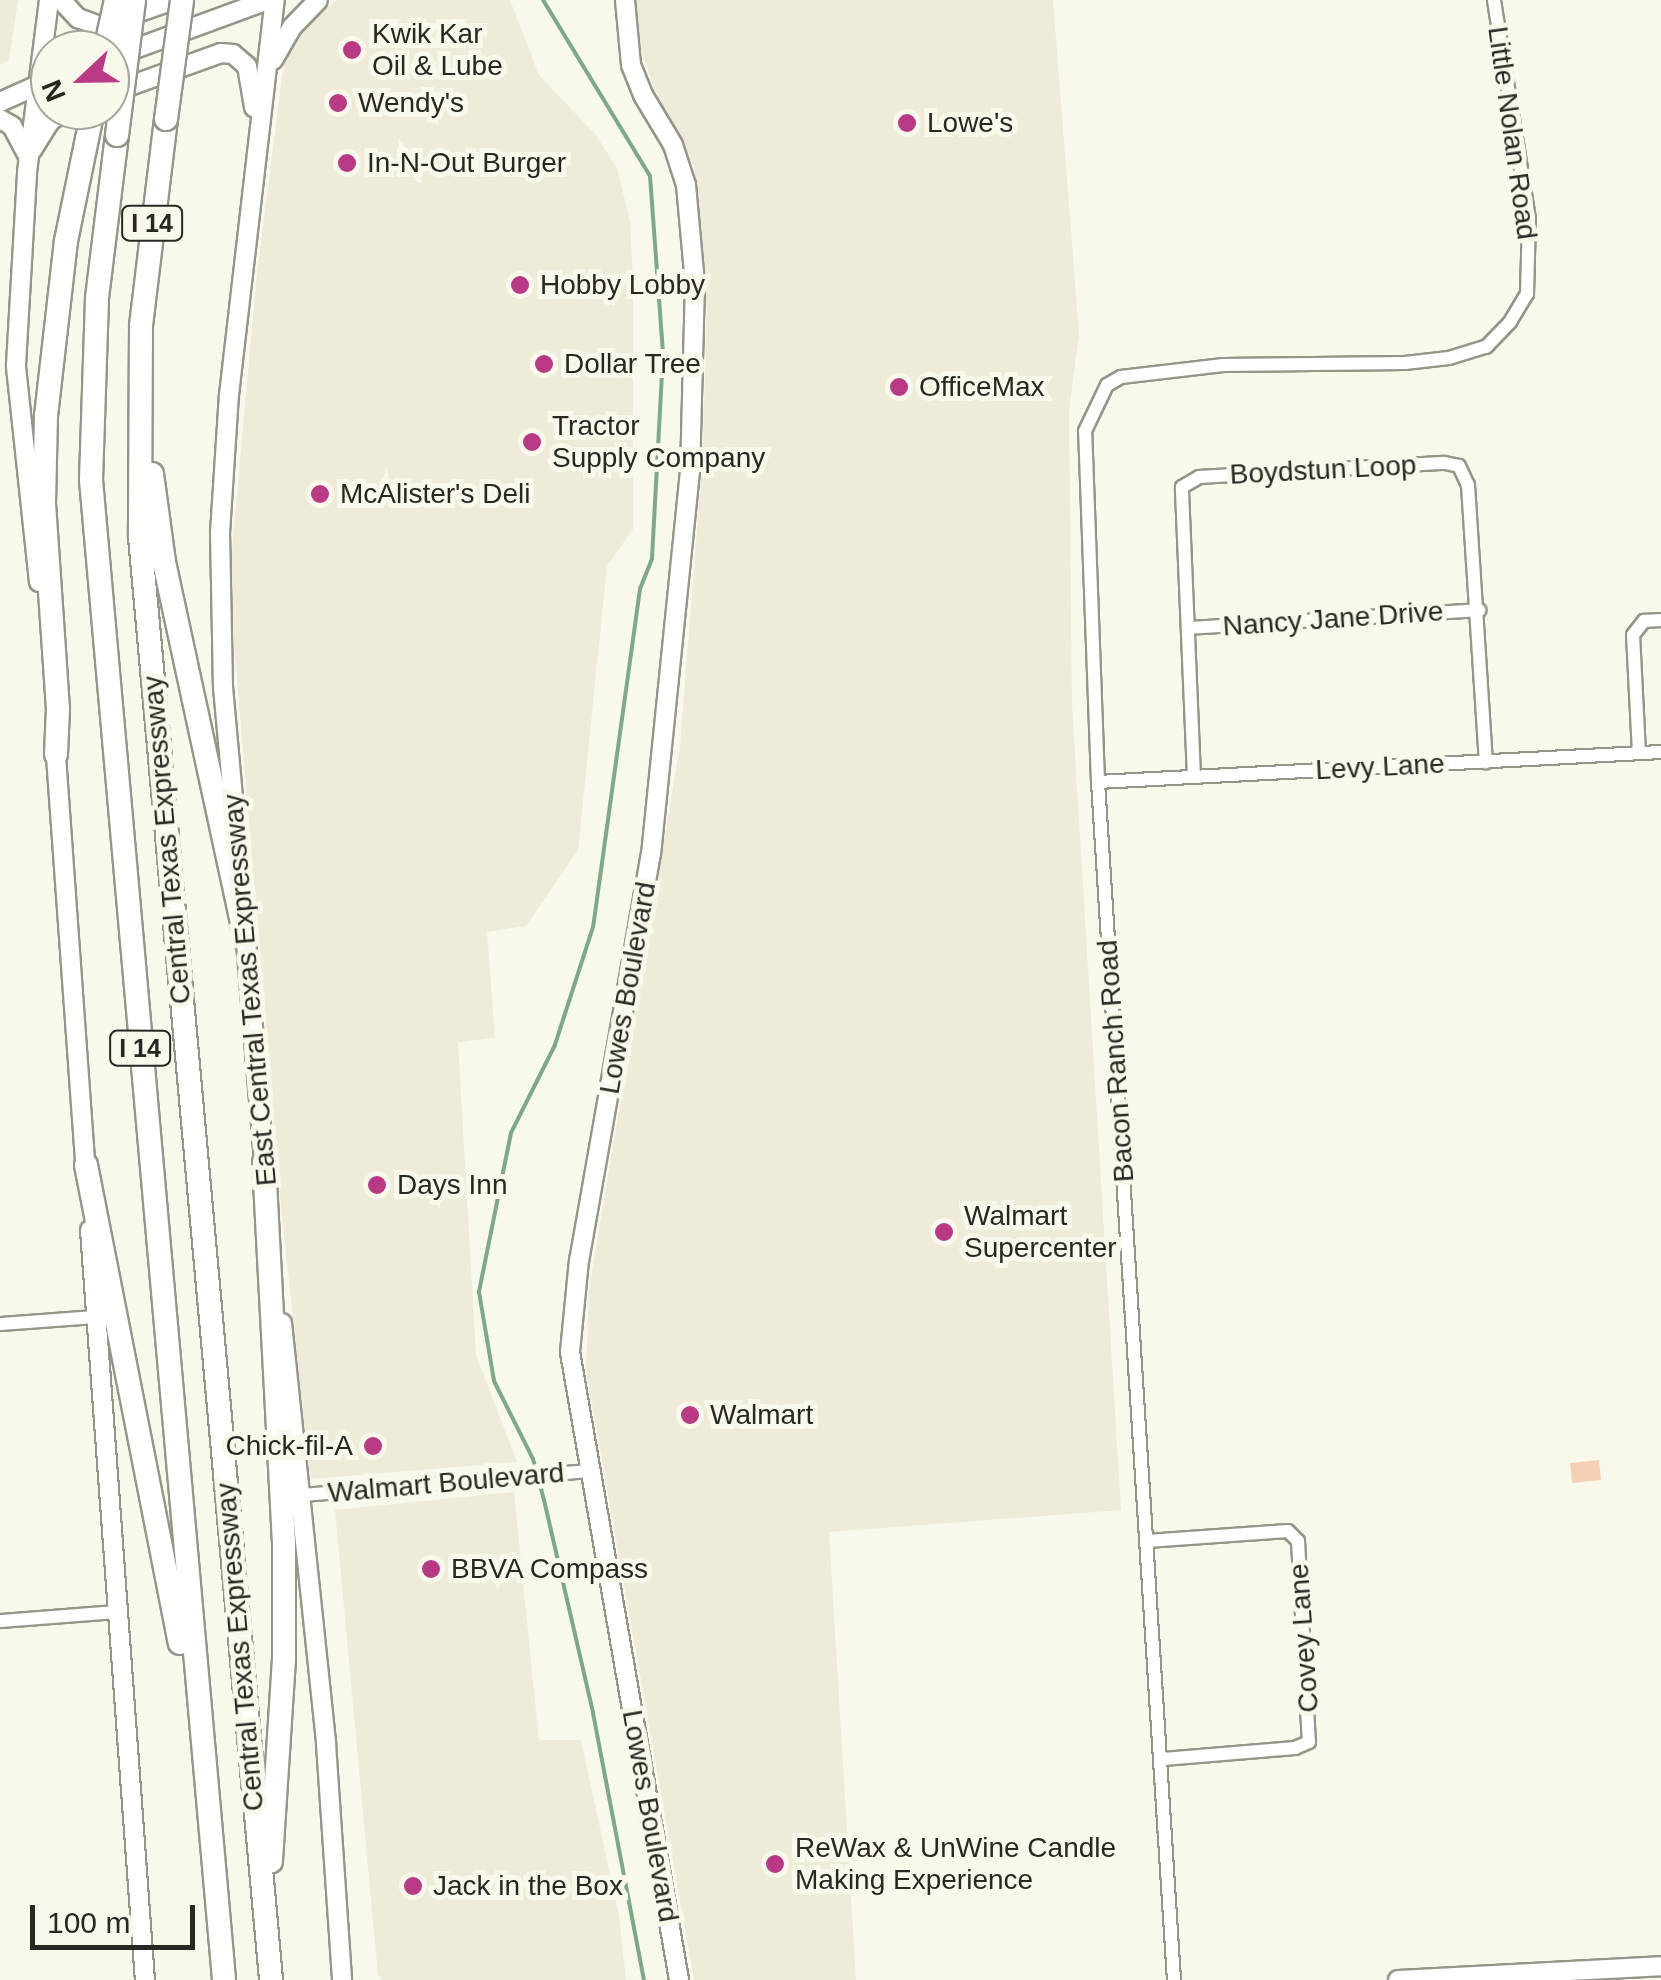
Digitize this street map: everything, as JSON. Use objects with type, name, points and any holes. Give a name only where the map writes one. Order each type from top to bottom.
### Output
[{"type":"highway","points":[[109,30],[116,0]]},
{"type":"highway","name":"Central Texas Expressway","points":[[134,0],[97,299],[91,480],[223,1971]]},
{"type":"highway","name":"Central Texas Expressway","points":[[182,0],[141,327],[140,537],[271,1979]]},
{"type":"highway","points":[[56,754],[58,709],[44,502],[46,416],[54,324],[89,130]]},
{"type":"highway","points":[[141,327],[152,486],[164,562],[246,941]]},
{"type":"highway","points":[[264,1162],[282,1470],[284,1640],[266,1925]]},
{"type":"highway","points":[[86,1165],[191,1709],[201,1730]]},
{"type":"main road","points":[[47,30],[49,0]]},
{"type":"main road","points":[[61,0],[78,18],[100,26],[174,0]]},
{"type":"main road","points":[[130,51],[271,0]]},
{"type":"main road","name":"East Central Texas Expressway","points":[[271,0],[229,395],[220,533],[223,688],[264,1162],[302,1496],[341,1977]]},
{"type":"main road","points":[[265,79],[281,43],[318,0]]},
{"type":"main road","name":"Lowes Boulevard","points":[[626,0],[631,65],[643,95],[673,145],[686,185],[695,283],[690,471],[651,853],[571,1325],[574,1387],[679,1980]]},
{"type":"main road","points":[[130,86],[185,64],[221,53],[232,54],[247,66],[251,80],[257,147]]},
{"type":"main road","points":[[0,102],[30,88]]},
{"type":"main road","points":[[0,119],[12,126],[28,156]]},
{"type":"main road","points":[[34,130],[28,156],[16,365],[56,754],[145,1980]]},
{"type":"main road","points":[[28,156],[45,130]]},
{"type":"main road","points":[[1398,1980],[1661,1966]]},
{"type":"street","name":"Little Nolan Road","points":[[1222,364],[1405,363],[1449,358],[1486,347],[1510,322],[1527,294],[1529,219],[1494,0]]},
{"type":"street","name":"Bacon Ranch Road","points":[[1174,1980],[1098,782],[1085,431],[1107,385],[1122,377],[1222,364]]},
{"type":"street","name":"Boydstun Loop","points":[[1194,777],[1182,486],[1189,479],[1218,476],[1445,463],[1460,466],[1468,486],[1486,762]]},
{"type":"street","name":"Nancy Jane Drive","points":[[1188,628],[1479,610]]},
{"type":"street","points":[[1639,753],[1632,634],[1644,621],[1661,620]]},
{"type":"street","name":"Levy Lane","points":[[1098,782],[1661,752]]},
{"type":"street","points":[[0,1324],[96,1317]]},
{"type":"street","name":"Walmart Boulevard","points":[[302,1496],[589,1471]]},
{"type":"street","name":"Covey Lane","points":[[1147,1541],[1288,1531],[1298,1540],[1308,1742],[1295,1748],[1162,1758]]},
{"type":"street","points":[[0,1621],[117,1612]]},
{"type":"shaded area","points":[[0,0],[18,0],[9,60],[0,65]]},
{"type":"shaded area","points":[[337,0],[510,0],[539,75],[595,134],[617,168],[630,221],[633,278],[633,529],[607,566],[578,850],[526,926],[487,932],[495,1038],[458,1042],[476,1355],[517,1462],[310,1478],[281,1206],[229,584],[256,282],[286,55],[305,24]]},
{"type":"shaded area","points":[[636,0],[1053,0],[1079,334],[1069,410],[1072,705],[1121,1510],[829,1532],[856,1980],[694,1980],[586,1370],[589,1290],[680,746],[702,466],[707,310],[694,166],[654,88],[638,41]]},
{"type":"shaded area","points":[[1599,1460],[1601,1480],[1572,1483],[1570,1463]]},
{"type":"shaded area","points":[[514,1492],[539,1740],[581,1740],[619,1916],[626,1980],[383,1980],[378,1975],[335,1510]]},
{"type":"waterway","points":[[543,0],[650,176],[663,355],[652,559],[640,589],[593,927],[555,1045],[511,1133],[479,1292],[494,1381],[533,1459],[544,1500],[593,1713],[644,1980]]},
{"type":"place","name":"Kwik Kar Oil & Lube","points":[[352,50]]},
{"type":"place","name":"Wendy's","points":[[338,103]]},
{"type":"place","name":"Lowe's","points":[[907,123]]},
{"type":"place","name":"In-N-Out Burger","points":[[347,163]]},
{"type":"place","name":"Hobby Lobby","points":[[520,285]]},
{"type":"place","name":"Dollar Tree","points":[[544,364]]},
{"type":"place","name":"OfficeMax","points":[[899,387]]},
{"type":"place","name":"Tractor Supply Company","points":[[532,442]]},
{"type":"place","name":"McAlister's Deli","points":[[320,494]]},
{"type":"place","name":"Days Inn","points":[[377,1185]]},
{"type":"place","name":"Walmart Supercenter","points":[[944,1232]]},
{"type":"place","name":"Walmart","points":[[690,1415]]},
{"type":"place","name":"Chick-fil-A","points":[[373,1446]]},
{"type":"place","name":"BBVA Compass","points":[[431,1569]]},
{"type":"place","name":"ReWax & UnWine Candle Making Experience","points":[[775,1864]]},
{"type":"place","name":"Jack in the Box","points":[[413,1886]]}]
